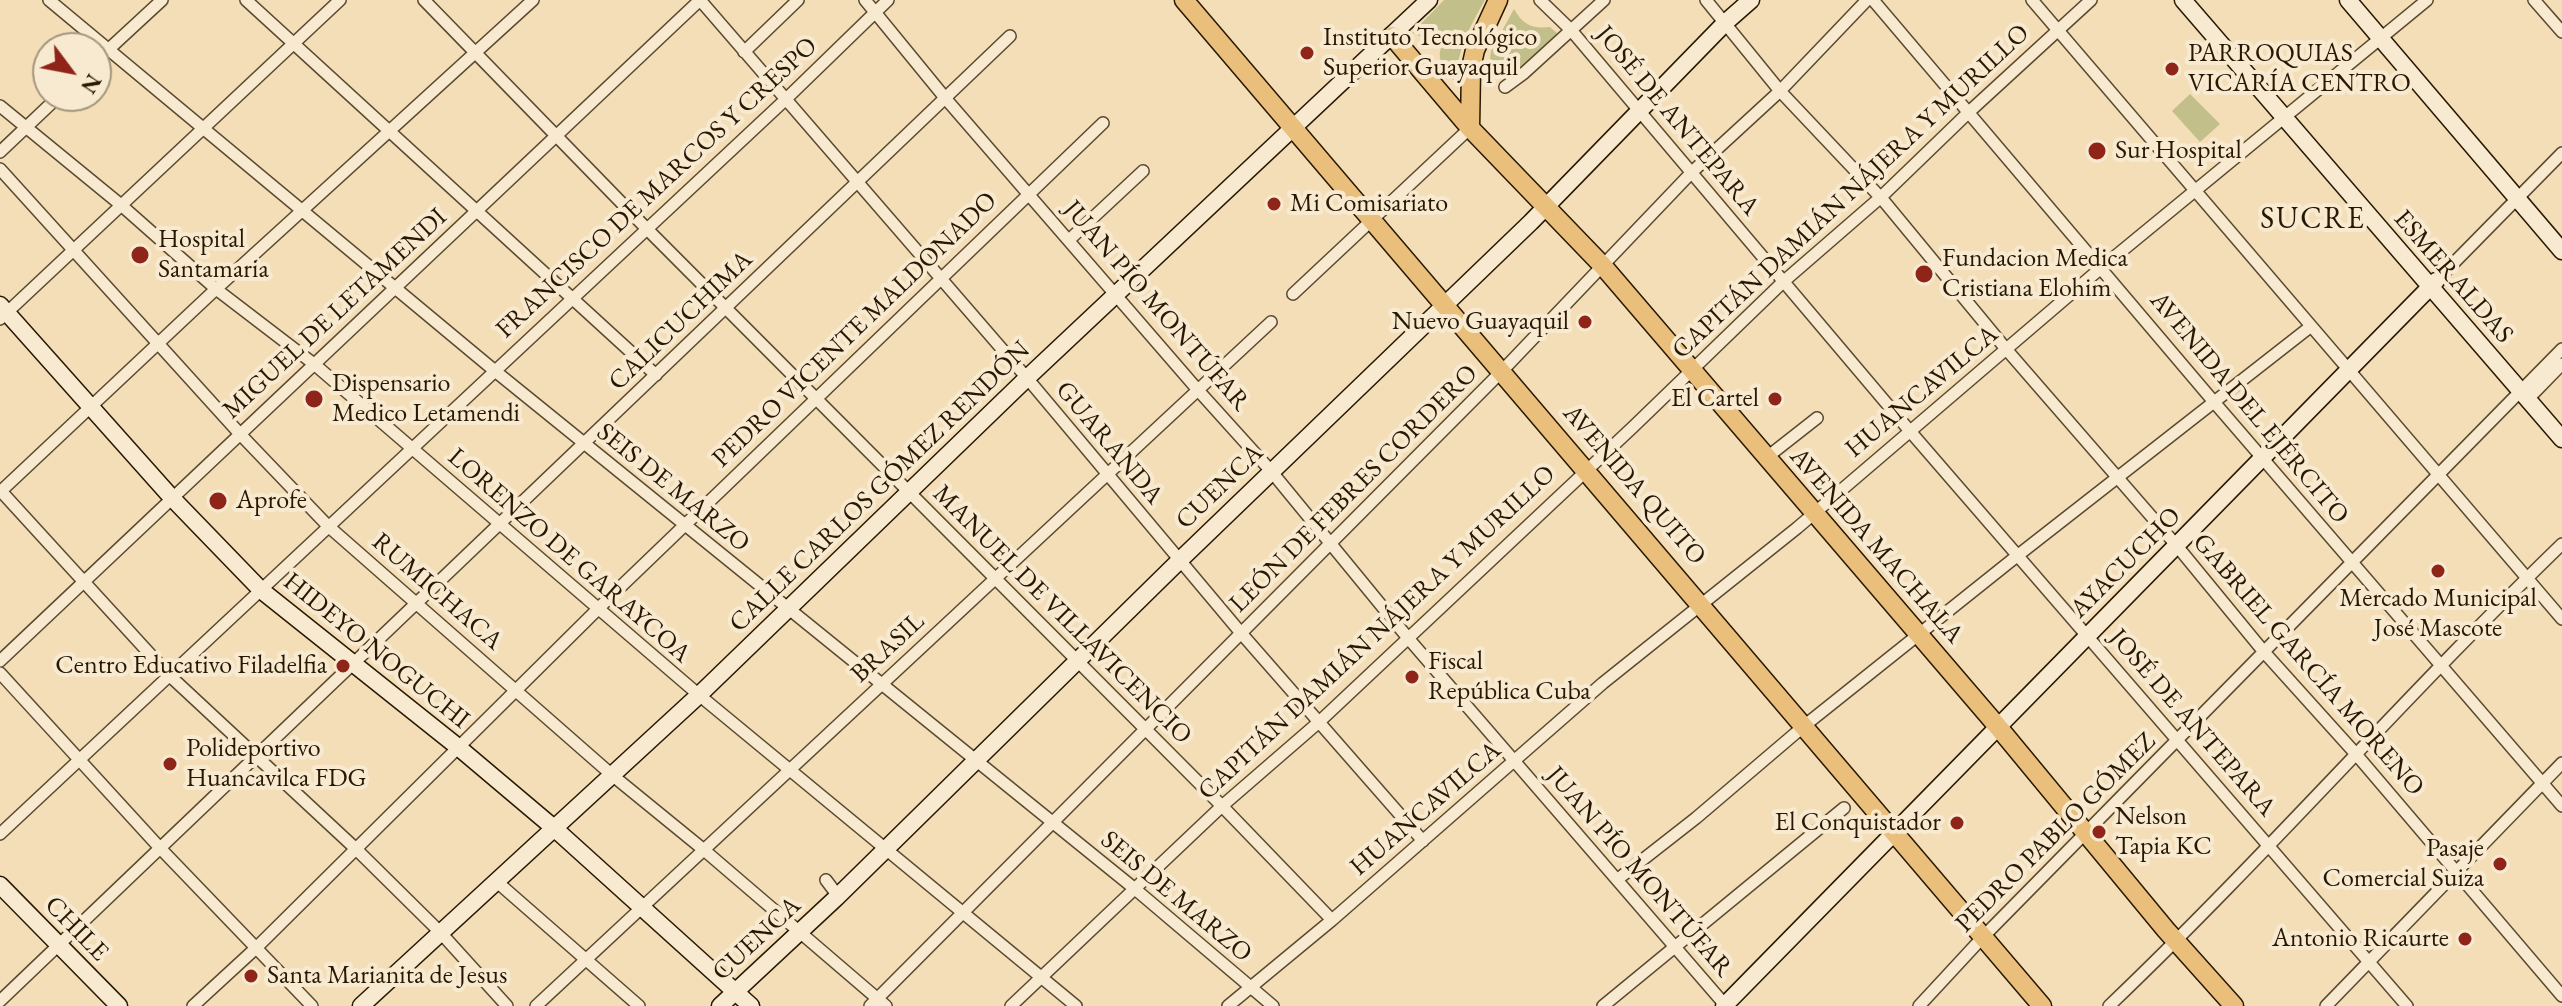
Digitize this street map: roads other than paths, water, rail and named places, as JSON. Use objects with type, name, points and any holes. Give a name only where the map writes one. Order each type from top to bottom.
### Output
[{"type":"main road","name":"AVENIDA QUITO","points":[[1184,0],[2042,1006]]},
{"type":"main road","name":"CALLE CARLOS GÓMEZ RENDÓN","points":[[361,1006],[699,695],[1027,378],[1429,0]]},
{"type":"main road","points":[[1470,128],[1471,68],[1475,50],[1498,0]]},
{"type":"main road","name":"CUENCA","points":[[720,1006],[838,896],[974,760],[1545,207],[1751,0]]},
{"type":"main road","name":"ESMERALDAS","points":[[2183,0],[2433,284],[2562,439]]},
{"type":"main road","name":"ESMERALDAS","points":[[2193,0],[2286,115]]},
{"type":"main road","points":[[2348,0],[2385,36]]},
{"type":"main road","points":[[2359,0],[2385,36],[2521,196],[2562,251]]},
{"type":"main road","name":"AVENIDA MACHALA","points":[[1392,36],[1470,128],[1603,266],[2234,1006]]},
{"type":"main road","points":[[2521,196],[2562,238]]},
{"type":"main road","name":"AYACUCHO","points":[[1725,1006],[2433,284]]},
{"type":"main road","name":"HIDEYO NOGUCHI","points":[[2,313],[261,590],[554,828],[751,1006]]},
{"type":"main road","name":"ESMERALDAS","points":[[2526,392],[2562,428]]},
{"type":"main road","name":"CHILE","points":[[0,885],[119,1006]]},
{"type":"street","name":"SEIS DE MARZO","points":[[49,0],[88,32]]},
{"type":"street","points":[[112,46],[162,0]]},
{"type":"street","points":[[246,0],[656,375]]},
{"type":"street","points":[[2,313],[74,250],[340,0]]},
{"type":"street","name":"MANUEL DE VILLAVICENCIO","points":[[424,0],[1332,920]]},
{"type":"street","points":[[507,1006],[440,932],[356,849],[170,676],[0,491],[533,0]]},
{"type":"street","name":"GUARANDA","points":[[700,0],[1027,378],[1241,633],[1423,841]]},
{"type":"street","name":"MIGUEL DE LETAMENDI","points":[[0,661],[700,0]]},
{"type":"street","points":[[744,52],[798,0]]},
{"type":"street","name":"JUAN PÍO MONTÚFAR","points":[[865,0],[946,99],[1332,542],[1408,638],[1725,1006]]},
{"type":"street","name":"FRANCISCO DE MARCOS Y CRESPO","points":[[0,834],[888,0]]},
{"type":"street","name":"JOSÉ DE ANTEPARA","points":[[1540,0],[1571,30],[1640,110],[1909,430],[2407,1006]]},
{"type":"street","points":[[1505,87],[1604,0]]},
{"type":"street","name":"GABRIEL GARCÍA MORENO","points":[[1706,0],[1780,91],[1881,197],[2264,652],[2355,753],[2562,996]]},
{"type":"street","name":"LEÓN DE FEBRES CORDERO","points":[[878,1003],[962,913],[1502,371],[1692,172],[1780,91],[1867,0]]},
{"type":"street","name":"AVENIDA DEL EJÉRCITO","points":[[1873,0],[2562,806]]},
{"type":"street","points":[[2032,0],[2562,619]]},
{"type":"street","name":"CAPITÁN DAMIÁN NÁJERA Y MURILLO","points":[[1011,1006],[1222,806],[1319,722],[1783,282],[1881,197],[2091,0]]},
{"type":"street","name":"HUANCAVILCA","points":[[1228,1006],[1332,920],[1603,683],[1814,514],[2101,268],[2427,0]]},
{"type":"street","points":[[2534,0],[2562,32]]},
{"type":"street","name":"CALICUCHIMA","points":[[0,1001],[1010,36]]},
{"type":"street","name":"SEIS DE MARZO","points":[[112,51],[495,371],[1135,889],[1273,1006]]},
{"type":"street","name":"LORENZO DE GARAYCOA","points":[[0,106],[121,205],[216,289],[314,364],[598,610],[1076,1006]]},
{"type":"street","points":[[0,152],[42,112]]},
{"type":"street","name":"PEDRO VICENTE MALDONADO","points":[[193,1006],[256,948],[515,690],[1028,192],[1103,123]]},
{"type":"street","points":[[1293,294],[1470,128]]},
{"type":"street","name":"AYACUCHO","points":[[2433,284],[2562,153]]},
{"type":"street","name":"RUMICHACA","points":[[0,169],[157,344],[328,526],[878,1003]]},
{"type":"street","points":[[1069,240],[1143,171]]},
{"type":"street","name":"BRASIL","points":[[536,1006],[1271,322]]},
{"type":"street","points":[[1618,879],[2017,556],[2310,327]]},
{"type":"street","name":"PEDRO PABLO GÓMEZ","points":[[2526,392],[2562,349]]},
{"type":"street","name":"PEDRO PABLO GÓMEZ","points":[[1919,1006],[1982,938],[2437,476],[2526,392],[2562,364]]},
{"type":"street","points":[[1766,458],[1817,418]]},
{"type":"street","points":[[2109,1006],[2177,941],[2440,665],[2562,544]]},
{"type":"street","points":[[0,673],[160,848],[312,1006]]},
{"type":"street","points":[[2326,1006],[2562,763]]},
{"type":"street","points":[[1603,1006],[1844,808]]},
{"type":"street","points":[[826,880],[838,896]]},
{"type":"street","points":[[496,881],[639,1006]]},
{"type":"place","name":"Instituto Tecnológico Superior Guayaquil","points":[[1307,53]]},
{"type":"place","name":"PARROQUIAS VICARÍA CENTRO","points":[[2172,69]]},
{"type":"place","name":"Sur Hospital","points":[[2097,151]]},
{"type":"place","name":"Mi Comisariato","points":[[1274,204]]},
{"type":"place","name":"Hospital Santamaria","points":[[140,255]]},
{"type":"place","name":"Fundacion Medica Cristiana Elohim","points":[[1924,274]]},
{"type":"place","name":"Nuevo Guayaquil","points":[[1585,322]]},
{"type":"place","name":"Dispensario Medico Letamendi","points":[[314,399]]},
{"type":"place","name":"El Cartel","points":[[1775,399]]},
{"type":"place","name":"Aprofe","points":[[218,501]]},
{"type":"place","name":"Mercado Municipal José Mascote","points":[[2438,571]]},
{"type":"place","name":"Centro Educativo Filadelfia","points":[[343,666]]},
{"type":"place","name":"Fiscal República Cuba","points":[[1412,677]]},
{"type":"place","name":"Polideportivo Huancavilca FDG","points":[[170,764]]},
{"type":"place","name":"El Conquistador","points":[[1957,823]]},
{"type":"place","name":"Nelson Tapia KC","points":[[2099,832]]},
{"type":"place","name":"Pasaje Comercial Suiza","points":[[2500,864]]},
{"type":"place","name":"Antonio Ricaurte","points":[[2465,939]]},
{"type":"place","name":"Santa Marianita de Jesus","points":[[251,976]]},
{"type":"district","name":"SUCRE","points":[[2313,220]]}]
